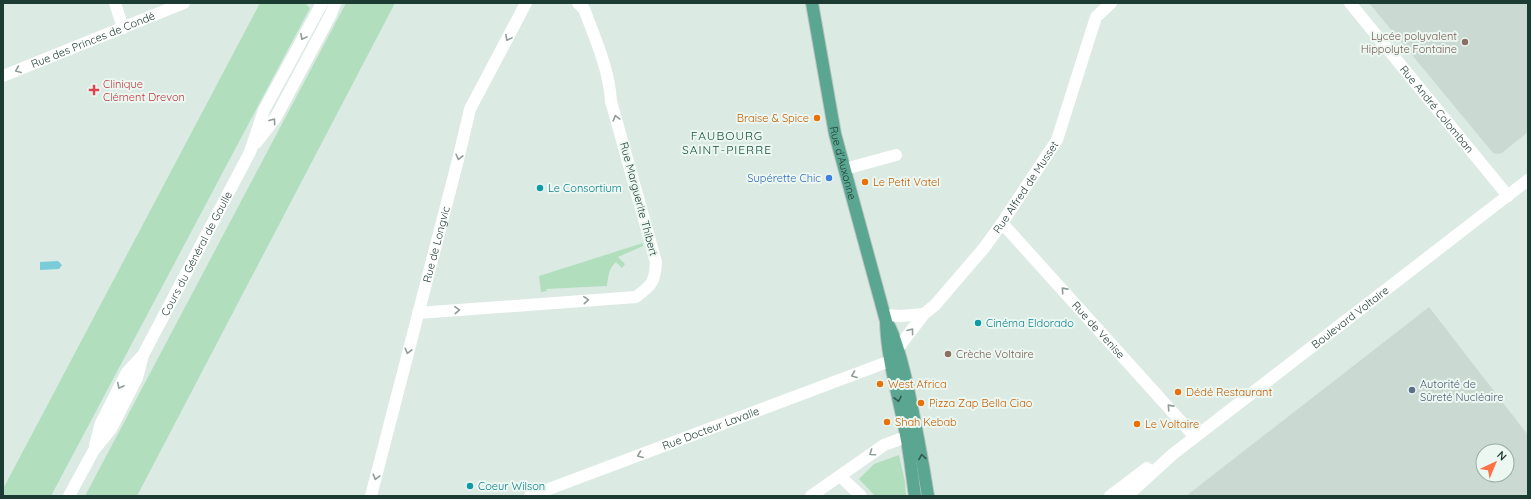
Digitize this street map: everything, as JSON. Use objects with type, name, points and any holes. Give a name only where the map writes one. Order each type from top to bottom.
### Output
[{"type":"main road","name":"Rue d'Auxonne","points":[[812,3],[835,134],[886,318],[898,348],[919,441],[928,496]]},
{"type":"main road","name":"Rue d'Auxonne","points":[[886,318],[890,361],[906,437],[915,496]]},
{"type":"main road","points":[[890,361],[908,388]]},
{"type":"street","points":[[115,3],[123,28]]},
{"type":"street","name":"Rue des Princes de Condé","points":[[3,76],[184,3]]},
{"type":"street","name":"Rue de Longvic","points":[[371,496],[470,109],[526,3]]},
{"type":"street","name":"Rue Marguerite Thibert","points":[[418,313],[636,297],[649,287],[655,277],[656,262],[611,101],[610,88],[596,40],[584,9],[578,3]]},
{"type":"street","points":[[1096,17],[1099,3]]},
{"type":"street","name":"Rue Alfred de Musset","points":[[898,348],[924,314],[934,305],[984,248],[1057,140],[1096,17],[1111,3]]},
{"type":"street","name":"Rue André Colomban","points":[[1350,3],[1508,196]]},
{"type":"street","points":[[317,4],[333,9]]},
{"type":"street","name":"Cours du Général de Gaulle","points":[[250,152],[264,110],[317,4]]},
{"type":"street","name":"Cours du Général de Gaulle","points":[[69,496],[94,450],[101,423],[127,372],[143,355],[250,152],[276,117],[333,9]]},
{"type":"street","points":[[845,169],[896,155]]},
{"type":"street","name":"Boulevard Voltaire","points":[[1127,496],[1173,454],[1528,180]]},
{"type":"street","name":"Rue de Venise","points":[[1002,223],[1195,437]]},
{"type":"street","points":[[886,318],[924,314]]},
{"type":"street","name":"Rue Docteur Lavalle","points":[[530,496],[890,361]]},
{"type":"street","points":[[811,496],[884,445],[906,437]]},
{"type":"street","name":"Boulevard Voltaire","points":[[1110,496],[1160,458],[1173,454]]},
{"type":"street","points":[[840,476],[860,496]]},
{"type":"shaded area","name":"Lycée polyvalent Hippolyte Fontaine","points":[[1369,3],[1528,3],[1528,132],[1502,153],[1493,153]]},
{"type":"shaded area","points":[[1429,307],[1528,435],[1528,496],[1186,496]]},
{"type":"green space","points":[[260,3],[305,3],[310,8],[51,496],[3,496],[3,489]]},
{"type":"green space","points":[[346,3],[395,3],[137,496],[85,496]]},
{"type":"green space","points":[[643,243],[643,246],[618,257],[625,264],[622,268],[616,262],[614,264],[609,273],[607,286],[546,289],[547,291],[541,292],[539,276]]},
{"type":"green space","points":[[899,455],[905,482],[906,496],[875,496],[859,479],[874,464]]},
{"type":"water","points":[[58,261],[62,265],[59,269],[40,270],[40,262]]},
{"type":"place","name":"Lycée polyvalent Hippolyte Fontaine","points":[[1465,42]]},
{"type":"place","name":"Clinique Clément Drevon","points":[[94,90]]},
{"type":"place","name":"Braise & Spice","points":[[817,118]]},
{"type":"place","name":"Supérette Chic","points":[[829,178]]},
{"type":"place","name":"Le Petit Vatel","points":[[865,182]]},
{"type":"place","name":"Le Consortium","points":[[540,188]]},
{"type":"place","name":"Cinéma Eldorado","points":[[978,323]]},
{"type":"place","name":"Crèche Voltaire","points":[[948,354]]},
{"type":"place","name":"West Africa","points":[[880,384]]},
{"type":"place","name":"Autorité de Sûreté Nucléaire","points":[[1412,390]]},
{"type":"place","name":"Dédé Restaurant","points":[[1178,392]]},
{"type":"place","name":"Pizza Zap Bella Ciao","points":[[921,403]]},
{"type":"place","name":"Shah Kebab","points":[[887,422]]},
{"type":"place","name":"Le Voltaire","points":[[1137,424]]},
{"type":"place","name":"Coeur Wilson","points":[[470,486]]},
{"type":"district","name":"FAUBOURG SAINT-PIERRE","points":[[727,143]]}]
